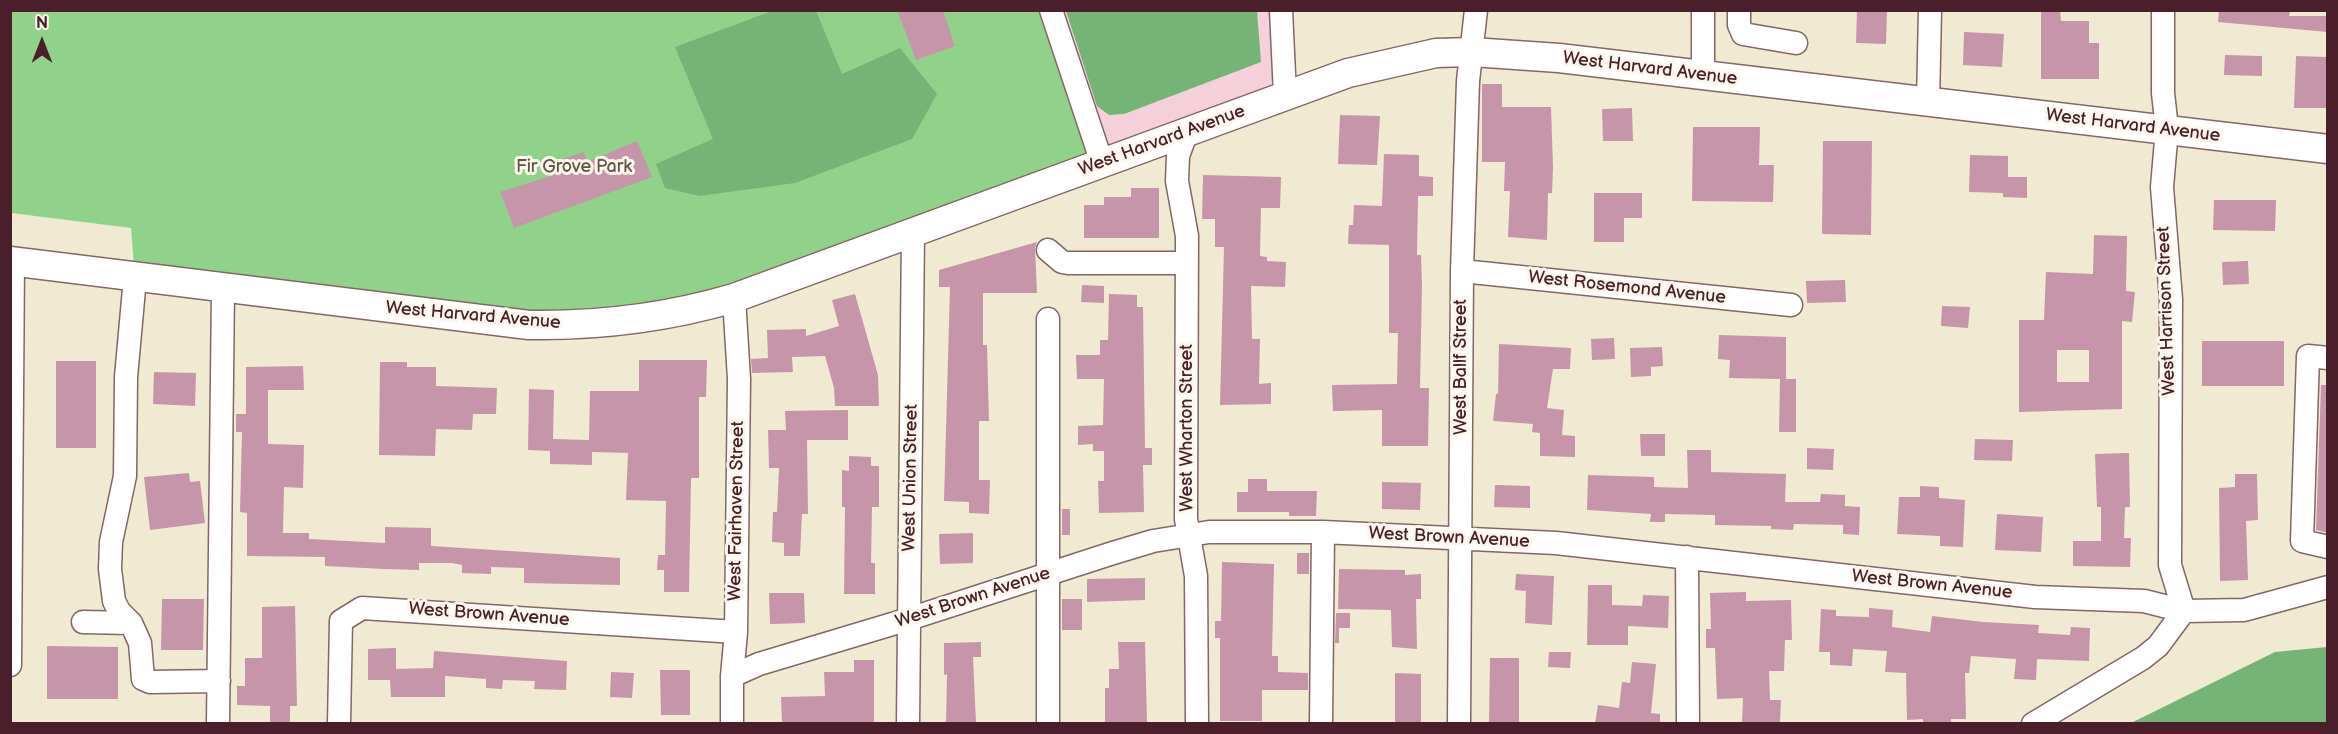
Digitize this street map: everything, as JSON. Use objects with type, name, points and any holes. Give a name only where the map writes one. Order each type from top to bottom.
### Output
[{"type":"main road","name":"West Harvard Avenue","points":[[12,261],[223,289],[529,325],[591,325],[633,321],[673,314],[734,298],[1186,134],[1285,95],[1379,64],[1436,53],[1472,52],[1559,58],[2328,149]]},
{"type":"street","points":[[1051,10],[1102,163]]},
{"type":"street","points":[[1281,10],[1285,95]]},
{"type":"street","name":"West Ballf Street","points":[[1460,723],[1462,271],[1468,81],[1476,10]]},
{"type":"street","points":[[1703,10],[1703,76]]},
{"type":"street","points":[[1739,10],[1739,25],[1743,34],[1796,43]]},
{"type":"street","points":[[1928,102],[1930,10]]},
{"type":"street","name":"West Harrison Street","points":[[2163,10],[2163,93],[2168,129],[2162,187],[2171,299],[2170,565],[2184,611]]},
{"type":"street","name":"West Wharton Street","points":[[1186,134],[1178,156],[1177,181],[1187,236],[1186,519],[1196,576],[1197,723]]},
{"type":"street","name":"West Union Street","points":[[908,723],[913,232]]},
{"type":"street","points":[[1048,250],[1062,262],[1068,263],[1187,263]]},
{"type":"street","points":[[10,665],[12,261]]},
{"type":"street","name":"West Rosemond Avenue","points":[[1462,271],[1791,305]]},
{"type":"street","points":[[135,278],[126,377],[125,476],[111,542],[110,561],[114,601],[119,611],[131,623],[140,643],[143,679],[150,682],[219,681]]},
{"type":"street","points":[[218,723],[223,289]]},
{"type":"street","name":"West Fairhaven Street","points":[[732,723],[732,676],[736,632],[739,379],[734,298]]},
{"type":"street","points":[[1048,318],[1048,723]]},
{"type":"street","points":[[2328,358],[2308,356],[2302,541],[2328,547]]},
{"type":"street","name":"West Brown Avenue","points":[[732,676],[759,663],[909,619],[1153,541],[1189,535],[1244,531],[1323,532],[1556,543],[2035,597],[2144,601],[2184,611],[2244,610],[2328,587]]},
{"type":"street","points":[[1321,723],[1323,532]]},
{"type":"street","points":[[1687,558],[1688,723]]},
{"type":"street","name":"West Brown Avenue","points":[[339,723],[341,621],[350,613],[362,608],[736,632]]},
{"type":"street","points":[[2032,723],[2143,658],[2158,646],[2184,611]]},
{"type":"street","points":[[83,622],[131,623]]},
{"type":"shaded area","points":[[1051,11],[1281,11],[1285,95],[1102,163]]},
{"type":"green space","name":"Fir Grove Park","points":[[11,10],[1052,11],[1102,163],[823,265],[603,325],[135,278],[131,228],[11,213]]},
{"type":"green space","points":[[772,11],[816,11],[842,74],[900,48],[937,94],[912,139],[795,183],[699,196],[665,188],[656,164],[713,139],[675,47]]},
{"type":"green space","points":[[1066,11],[1257,11],[1261,62],[1124,114],[1109,115],[1097,106]]},
{"type":"green space","points":[[2327,647],[2327,723],[2131,723],[2275,652]]},
{"type":"building","points":[[897,10],[943,10],[955,46],[916,60]]},
{"type":"building","points":[[1857,10],[1887,10],[1886,44],[1856,43]]},
{"type":"building","points":[[2041,10],[2060,10],[2061,21],[2089,21],[2089,43],[2099,43],[2099,79],[2041,79]]},
{"type":"building","points":[[2219,10],[2290,10],[2289,16],[2328,16],[2328,32],[2218,22]]},
{"type":"building","points":[[1964,32],[2004,34],[2002,67],[1963,65]]},
{"type":"building","points":[[2225,55],[2262,56],[2262,76],[2224,75]]},
{"type":"building","points":[[2296,56],[2328,57],[2328,108],[2294,108]]},
{"type":"building","points":[[1482,84],[1502,84],[1502,107],[1551,107],[1553,167],[1552,193],[1548,193],[1547,240],[1508,237],[1510,191],[1504,191],[1505,162],[1482,162]]},
{"type":"building","points":[[1632,108],[1633,141],[1603,141],[1602,109]]},
{"type":"building","points":[[1340,115],[1380,116],[1377,165],[1338,164]]},
{"type":"building","points":[[1693,127],[1760,127],[1759,165],[1774,165],[1773,202],[1692,201]]},
{"type":"building","points":[[637,141],[652,177],[514,228],[500,192],[554,175],[550,163],[584,152],[587,162]]},
{"type":"building","points":[[1823,141],[1872,141],[1871,235],[1822,234]]},
{"type":"building","points":[[1384,154],[1419,155],[1419,176],[1433,177],[1433,196],[1418,196],[1417,255],[1421,255],[1422,285],[1420,388],[1429,388],[1428,446],[1382,446],[1382,410],[1333,411],[1332,385],[1397,384],[1398,333],[1389,333],[1389,245],[1348,244],[1349,225],[1353,225],[1354,205],[1382,206]]},
{"type":"building","points":[[1970,155],[2008,156],[2008,177],[2027,177],[2027,198],[2003,197],[2003,193],[1969,192]]},
{"type":"building","points":[[1203,175],[1281,177],[1280,208],[1261,208],[1260,256],[1267,257],[1267,261],[1286,262],[1285,287],[1251,286],[1252,339],[1260,339],[1259,384],[1271,383],[1271,404],[1220,405],[1224,247],[1215,247],[1215,219],[1202,219]]},
{"type":"building","points":[[1131,188],[1159,188],[1159,238],[1084,238],[1084,205],[1104,205],[1104,197],[1131,197]]},
{"type":"building","points":[[1594,193],[1642,193],[1642,218],[1624,218],[1624,242],[1594,242]]},
{"type":"building","points":[[2214,200],[2276,200],[2275,231],[2213,230]]},
{"type":"building","points":[[2094,235],[2127,236],[2126,291],[2135,292],[2132,322],[2122,321],[2122,409],[2019,412],[2019,320],[2044,320],[2046,272],[2093,274]],"holes":[[[2057,350],[2089,350],[2089,382],[2057,382]]]},
{"type":"building","points":[[1037,242],[1035,248],[1037,293],[983,293],[983,345],[987,345],[989,421],[979,421],[979,480],[990,480],[989,514],[969,513],[969,502],[944,501],[950,287],[939,287],[939,270]]},
{"type":"building","points":[[2248,261],[2249,284],[2223,285],[2222,262]]},
{"type":"building","points":[[1845,280],[1846,302],[1807,303],[1806,281]]},
{"type":"building","points":[[1082,285],[1104,286],[1104,303],[1081,302]]},
{"type":"building","points":[[855,294],[878,375],[879,406],[835,406],[834,388],[825,356],[792,357],[793,372],[752,373],[751,359],[768,358],[767,330],[806,329],[806,336],[839,326],[832,300]]},
{"type":"building","points":[[1109,294],[1137,295],[1137,307],[1143,307],[1145,448],[1152,448],[1152,465],[1143,465],[1144,512],[1099,513],[1098,481],[1104,481],[1104,451],[1093,451],[1093,444],[1078,445],[1078,426],[1103,425],[1104,379],[1077,379],[1076,355],[1100,355],[1100,340],[1108,340]]},
{"type":"building","points":[[1942,306],[1970,307],[1968,328],[1941,326]]},
{"type":"building","points":[[1719,335],[1786,337],[1786,379],[1796,379],[1796,432],[1779,432],[1780,379],[1729,378],[1730,360],[1718,359]]},
{"type":"building","points":[[1614,338],[1615,359],[1592,360],[1591,339]]},
{"type":"building","points":[[2202,341],[2284,341],[2284,386],[2202,386]]},
{"type":"building","points":[[1499,344],[1571,348],[1570,369],[1553,369],[1547,408],[1564,410],[1562,435],[1575,436],[1575,457],[1540,456],[1540,433],[1532,432],[1533,424],[1493,421],[1496,394],[1498,394]]},
{"type":"building","points":[[1662,347],[1663,366],[1651,367],[1651,376],[1631,377],[1630,348]]},
{"type":"building","points":[[639,360],[707,360],[706,397],[699,397],[699,478],[691,478],[689,592],[664,592],[664,570],[657,570],[658,555],[665,555],[666,501],[626,500],[628,453],[592,452],[592,465],[550,464],[550,451],[528,450],[529,389],[554,390],[553,439],[589,440],[590,391],[639,391]]},
{"type":"building","points":[[56,361],[96,361],[96,448],[56,448]]},
{"type":"building","points":[[380,362],[407,362],[407,367],[436,367],[436,386],[497,388],[496,414],[473,414],[472,430],[436,429],[435,456],[379,455]]},
{"type":"building","points":[[303,366],[304,390],[268,390],[268,444],[304,445],[303,488],[284,487],[283,533],[309,533],[309,539],[385,543],[385,527],[431,528],[431,546],[620,558],[620,585],[524,583],[524,568],[491,567],[491,574],[462,573],[462,565],[452,563],[419,563],[419,570],[384,569],[325,566],[325,557],[247,556],[247,513],[240,512],[242,432],[236,432],[236,414],[246,414],[246,367]]},
{"type":"building","points":[[154,372],[196,373],[195,406],[153,404]]},
{"type":"building","points":[[2321,385],[2328,385],[2328,533],[2316,530]]},
{"type":"building","points":[[848,410],[848,440],[807,440],[808,514],[802,514],[800,556],[784,556],[784,543],[772,542],[773,512],[777,512],[779,468],[769,468],[768,430],[786,430],[785,411]]},
{"type":"building","points":[[1640,434],[1665,434],[1665,456],[1641,456]]},
{"type":"building","points":[[1975,439],[2013,440],[2012,461],[1974,460]]},
{"type":"building","points":[[1807,448],[1834,449],[1833,470],[1807,469]]},
{"type":"building","points":[[1687,450],[1711,450],[1711,472],[1786,474],[1785,502],[1820,502],[1821,494],[1845,495],[1845,506],[1860,507],[1859,535],[1843,534],[1843,525],[1794,524],[1793,530],[1771,529],[1771,526],[1715,525],[1715,515],[1665,514],[1665,522],[1650,522],[1651,514],[1587,510],[1588,475],[1654,477],[1654,487],[1688,488]]},
{"type":"building","points":[[2129,453],[2130,507],[2125,507],[2124,538],[2131,538],[2130,567],[2073,566],[2073,541],[2101,541],[2101,507],[2097,507],[2095,454]]},
{"type":"building","points":[[849,456],[871,457],[871,466],[879,466],[879,507],[872,507],[871,563],[875,563],[875,594],[844,594],[845,507],[842,507],[842,470],[849,471]]},
{"type":"building","points":[[189,473],[190,482],[200,481],[205,523],[150,530],[144,477]]},
{"type":"building","points":[[2235,474],[2257,474],[2258,520],[2246,521],[2248,580],[2220,581],[2219,488],[2235,487]]},
{"type":"building","points":[[1248,479],[1267,479],[1267,491],[1317,491],[1316,516],[1289,516],[1289,512],[1237,512],[1237,492],[1248,492]]},
{"type":"building","points":[[1382,482],[1421,483],[1420,510],[1382,509]]},
{"type":"building","points":[[1495,485],[1530,486],[1530,508],[1494,507]]},
{"type":"building","points":[[1920,486],[1939,487],[1939,498],[1965,500],[1963,547],[1940,546],[1940,536],[1897,534],[1899,497],[1920,497]]},
{"type":"building","points":[[1062,509],[1070,509],[1070,535],[1062,535]]},
{"type":"building","points":[[1997,514],[2043,517],[2041,552],[1995,550]]},
{"type":"building","points":[[973,533],[973,563],[940,564],[939,534]]},
{"type":"building","points":[[1297,553],[1309,553],[1309,574],[1297,574]]},
{"type":"building","points":[[1222,562],[1274,564],[1272,656],[1278,656],[1278,672],[1308,673],[1308,690],[1262,690],[1262,721],[1220,721],[1220,638],[1215,638],[1215,621],[1221,621]]},
{"type":"building","points":[[1339,569],[1405,570],[1405,575],[1421,574],[1421,599],[1416,599],[1417,649],[1392,647],[1391,610],[1338,609]]},
{"type":"building","points":[[1516,574],[1554,576],[1552,625],[1525,623],[1526,591],[1515,590]]},
{"type":"building","points":[[1145,578],[1145,600],[1087,602],[1087,579]]},
{"type":"building","points":[[1588,585],[1612,585],[1612,605],[1642,606],[1643,595],[1669,596],[1668,628],[1628,626],[1628,645],[1587,645]]},
{"type":"building","points":[[1746,592],[1746,601],[1791,600],[1792,640],[1785,640],[1784,671],[1769,671],[1770,700],[1781,700],[1780,723],[1742,723],[1743,698],[1717,699],[1715,648],[1706,648],[1706,629],[1711,629],[1710,593]]},
{"type":"building","points":[[769,593],[804,593],[805,623],[770,624]]},
{"type":"building","points":[[162,599],[204,599],[203,650],[161,650]]},
{"type":"building","points":[[1062,599],[1082,599],[1082,630],[1062,630]]},
{"type":"building","points":[[295,606],[297,706],[290,706],[290,723],[270,723],[270,706],[237,705],[237,686],[245,686],[245,658],[262,658],[262,607]]},
{"type":"building","points":[[1869,608],[1893,610],[1892,627],[1930,632],[1932,616],[2039,625],[2038,633],[2070,635],[2071,627],[2090,628],[2089,661],[2037,659],[2036,680],[2014,679],[2016,659],[1971,656],[1969,673],[1965,673],[1966,719],[1951,719],[1951,723],[1923,723],[1923,719],[1907,720],[1906,673],[1885,672],[1887,651],[1853,649],[1852,666],[1830,665],[1830,652],[1819,652],[1821,609],[1836,610],[1836,616],[1869,617]]},
{"type":"building","points":[[1336,613],[1350,613],[1350,628],[1339,628],[1339,643],[1335,643]]},
{"type":"building","points":[[981,642],[981,657],[973,657],[976,723],[946,723],[947,674],[944,675],[944,643]]},
{"type":"building","points":[[1118,642],[1145,642],[1147,723],[1105,723],[1105,688],[1109,688],[1109,669],[1119,669]]},
{"type":"building","points":[[47,646],[118,647],[118,699],[47,699]]},
{"type":"building","points":[[396,648],[396,669],[433,668],[434,651],[567,661],[566,690],[534,689],[535,681],[503,680],[502,689],[486,688],[486,679],[445,676],[445,697],[391,697],[390,680],[368,680],[368,649]]},
{"type":"building","points":[[1549,652],[1571,652],[1570,668],[1548,667]]},
{"type":"building","points":[[1490,658],[1519,658],[1519,723],[1489,723]]},
{"type":"building","points":[[854,660],[874,660],[874,723],[782,723],[781,697],[825,696],[824,672],[854,672]]},
{"type":"building","points":[[1632,662],[1656,664],[1651,713],[1660,714],[1660,723],[1595,723],[1598,705],[1619,708],[1622,682],[1630,683]]},
{"type":"building","points":[[660,670],[690,670],[690,715],[661,715]]},
{"type":"building","points":[[611,672],[634,673],[632,698],[610,697]]},
{"type":"building","points":[[1395,673],[1421,674],[1421,723],[1395,723]]}]
